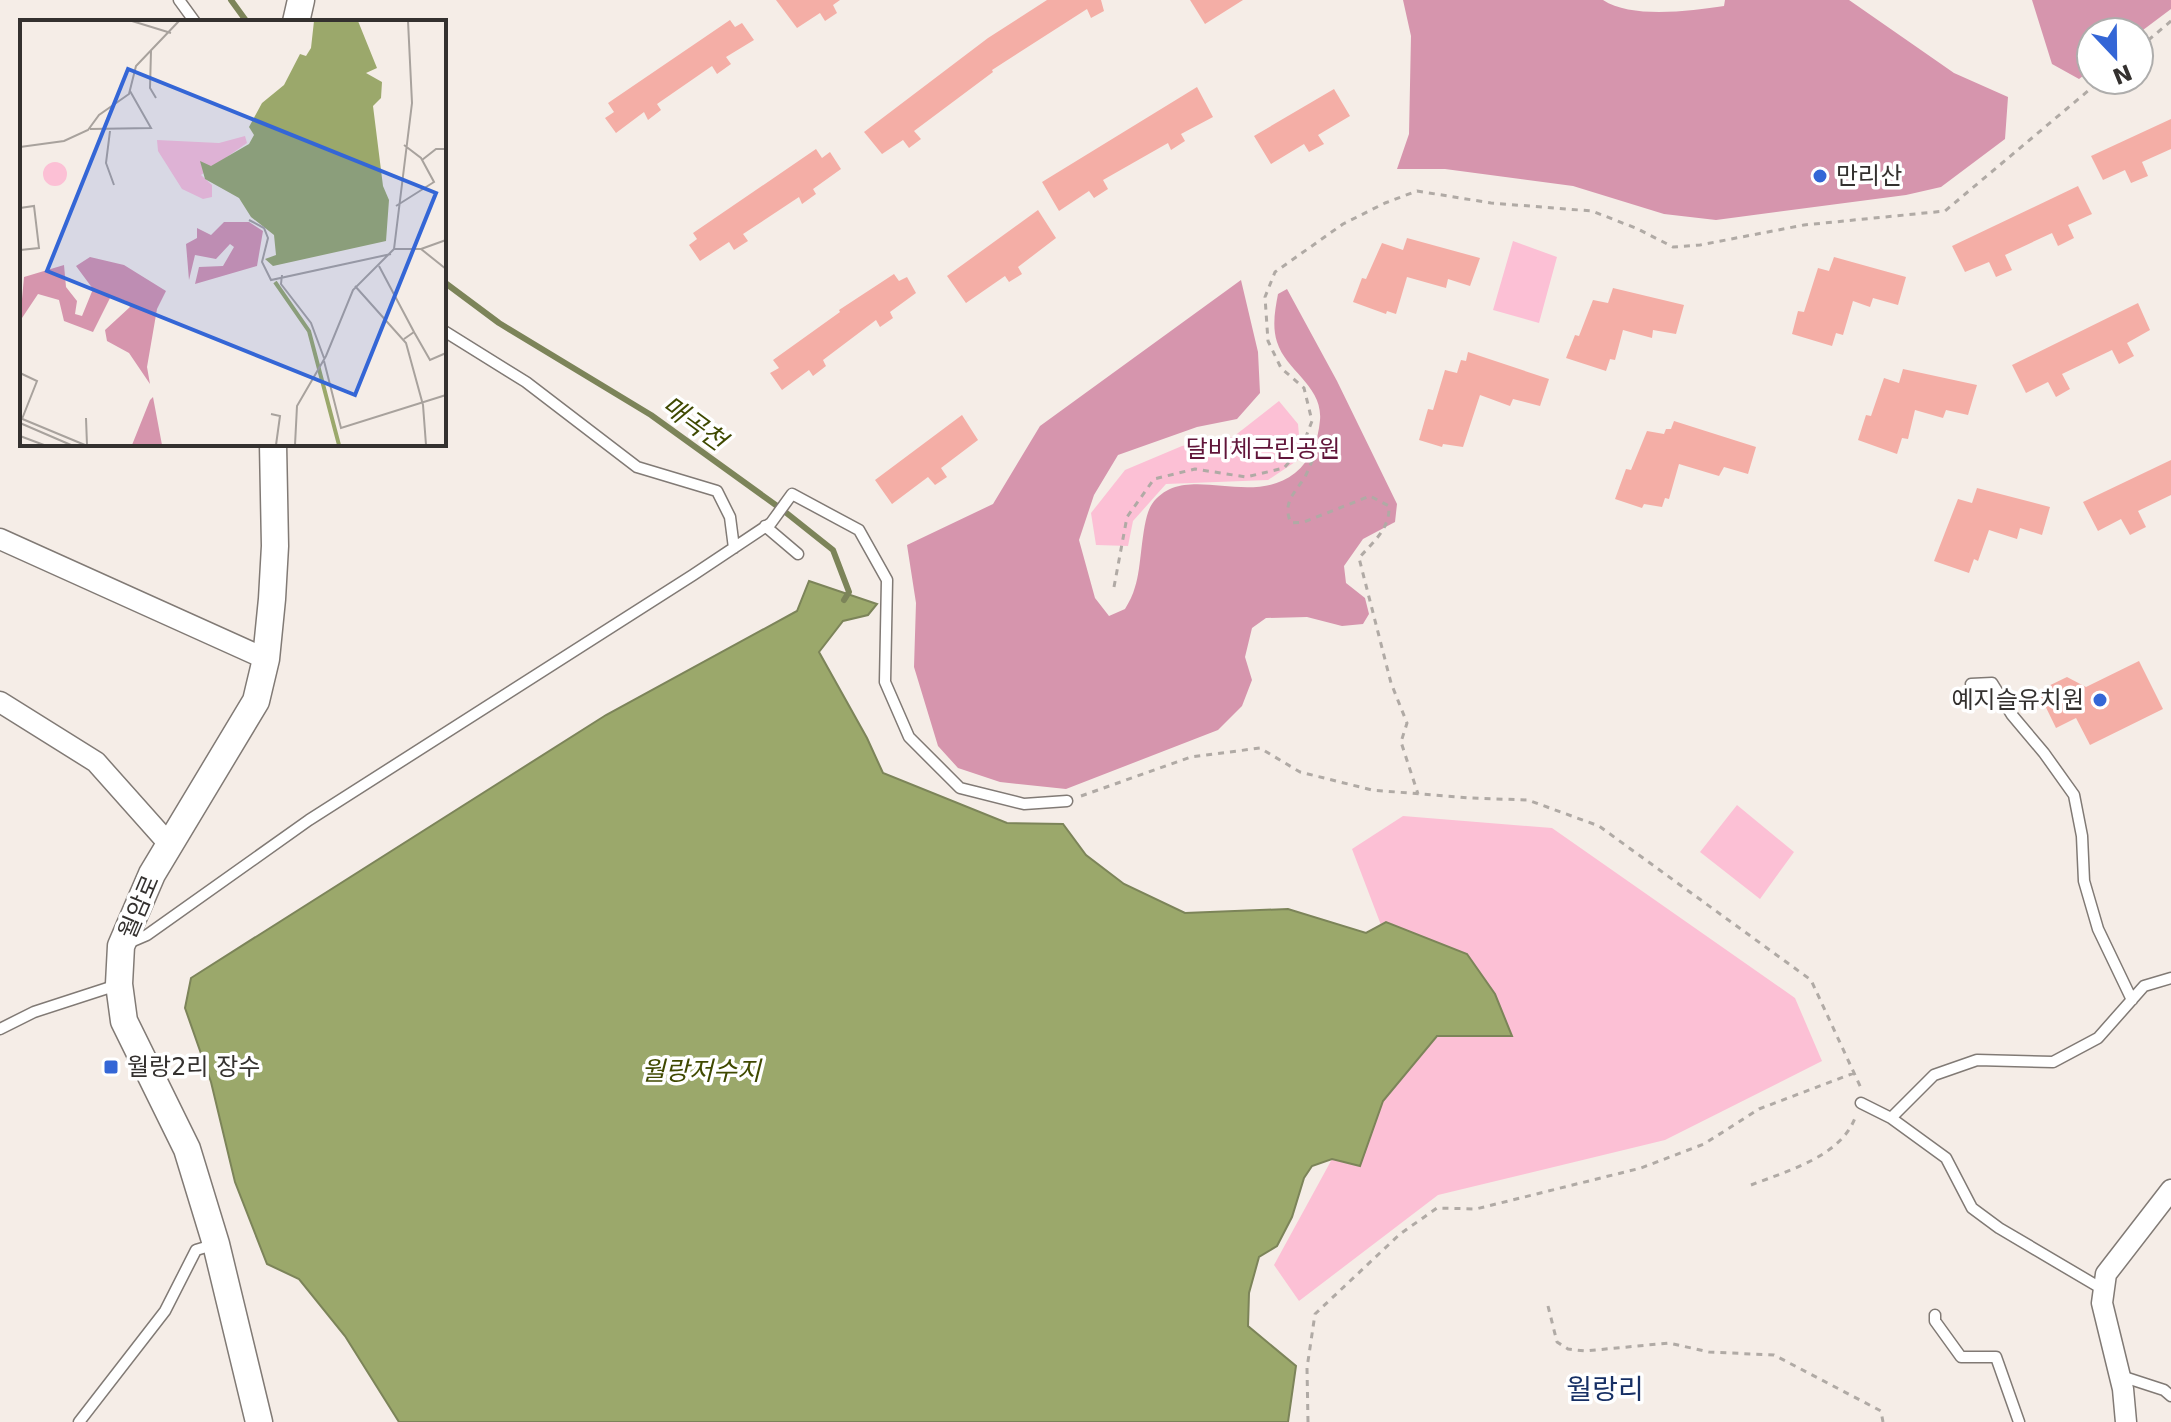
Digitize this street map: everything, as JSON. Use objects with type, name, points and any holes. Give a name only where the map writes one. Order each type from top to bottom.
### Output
[{"type":"street","points":[[296,20],[301,0]]},
{"type":"street","name":"월암로","points":[[259,1422],[216,1244],[187,1149],[124,1021],[119,984],[121,946],[152,874],[256,701],[266,659],[275,546],[273,446]]},
{"type":"street","points":[[0,539],[266,659]]},
{"type":"street","points":[[0,702],[96,762],[169,844]]},
{"type":"street","points":[[2126,1422],[2120,1376],[2102,1303],[2106,1274],[2171,1190]]},
{"type":"lane","points":[[179,0],[194,20]]},
{"type":"lane","points":[[446,332],[526,382],[637,467],[717,491],[730,517],[734,548]]},
{"type":"lane","points":[[121,946],[147,935],[309,820],[734,548],[770,522],[792,494],[859,530],[887,580],[885,682],[909,737],[960,788],[1024,804],[1067,801]]},
{"type":"lane","points":[[770,522],[798,554]]},
{"type":"lane","points":[[1971,684],[1992,683],[2012,715],[2074,795],[2082,836],[2087,893],[2098,929],[2132,1000]]},
{"type":"lane","points":[[1891,1118],[1934,1075],[1977,1060],[2053,1062],[2098,1038],[2144,986],[2171,978]]},
{"type":"lane","points":[[0,1029],[34,1012],[119,984]]},
{"type":"lane","points":[[1861,1103],[1891,1118],[1946,1158],[1972,1208],[1999,1228],[2104,1290]]},
{"type":"lane","points":[[79,1422],[165,1311],[196,1250],[216,1244]]},
{"type":"lane","points":[[1935,1315],[1935,1321],[1961,1357],[1996,1357],[2019,1422]]},
{"type":"lane","points":[[2120,1376],[2164,1390],[2171,1396]]},
{"type":"path","points":[[2155,34],[2171,21]]},
{"type":"path","points":[[1114,587],[1127,517],[1154,479],[1195,469],[1246,477],[1284,468],[1304,442],[1312,421],[1304,388],[1281,368],[1268,341],[1265,297],[1275,272],[1343,224],[1417,191],[1491,203],[1592,211],[1673,247],[1700,245],[1804,225],[1945,211],[2082,96]]},
{"type":"path","points":[[1304,442],[1316,453],[1288,500],[1286,513],[1291,523],[1304,522],[1370,496],[1389,506],[1384,530],[1359,558],[1391,683],[1407,723],[1401,742],[1418,794]]},
{"type":"path","points":[[1067,801],[1191,757],[1260,748],[1300,772],[1372,790],[1528,800],[1599,826],[1811,980],[1864,1095],[1851,1127],[1818,1159],[1751,1185]]},
{"type":"path","points":[[1308,1422],[1307,1368],[1315,1314],[1400,1234],[1437,1208],[1476,1209],[1641,1168],[1704,1144],[1759,1109],[1854,1073]]},
{"type":"path","points":[[1548,1306],[1557,1342],[1568,1349],[1585,1351],[1669,1343],[1709,1352],[1774,1355],[1881,1411],[1883,1422]]},
{"type":"green space","points":[[1513,241],[1557,257],[1539,323],[1493,310]]},
{"type":"green space","name":"달비체근린공원","points":[[1279,401],[1298,424],[1301,458],[1268,480],[1166,484],[1133,521],[1128,546],[1096,545],[1091,513],[1125,470],[1182,446],[1233,437]]},
{"type":"green space","points":[[1737,805],[1794,852],[1760,899],[1700,852]]},
{"type":"green space","points":[[1403,816],[1552,828],[1795,998],[1822,1061],[1665,1140],[1438,1195],[1299,1301],[1274,1265],[1332,1159],[1360,1165],[1383,1101],[1437,1036],[1511,1036],[1471,959],[1381,925],[1352,849]]},
{"type":"shaded area","points":[[1403,0],[1603,0],[1629,10],[1662,12],[1724,6],[1725,0],[1849,0],[1954,73],[2008,97],[2005,139],[1941,187],[1906,195],[1716,220],[1664,214],[1573,186],[1445,169],[1397,169],[1409,134],[1411,36]]},
{"type":"shaded area","points":[[2032,0],[2171,0],[2171,9],[2155,21],[2155,16],[2075,16],[2075,77],[2052,64]]},
{"type":"shaded area","points":[[1241,280],[1258,352],[1260,393],[1237,419],[1197,427],[1118,455],[1094,495],[1079,540],[1095,598],[1109,616],[1125,609],[1137,579],[1148,511],[1165,492],[1199,484],[1258,487],[1277,483],[1301,468],[1313,450],[1320,420],[1316,398],[1288,362],[1277,342],[1275,330],[1278,294],[1287,289],[1337,381],[1397,504],[1395,522],[1363,539],[1344,566],[1346,583],[1365,598],[1369,614],[1363,624],[1342,626],[1307,617],[1266,618],[1252,628],[1245,657],[1252,680],[1242,706],[1218,730],[1066,789],[1000,782],[958,768],[938,746],[914,667],[916,603],[907,545],[993,504],[1040,426]]},
{"type":"water","name":"월랑저수지","points":[[809,581],[877,604],[868,615],[843,621],[819,652],[883,773],[1007,823],[1063,824],[1086,855],[1124,884],[1185,913],[1288,909],[1366,933],[1386,922],[1467,954],[1495,994],[1512,1036],[1437,1036],[1383,1101],[1360,1166],[1332,1159],[1312,1166],[1304,1178],[1292,1217],[1277,1246],[1259,1257],[1249,1293],[1248,1326],[1296,1366],[1288,1422],[399,1422],[345,1336],[299,1279],[267,1264],[235,1182],[211,1082],[185,1008],[191,978],[606,715],[797,611]]},
{"type":"building","points":[[776,0],[840,0],[833,5],[837,13],[825,21],[820,13],[797,28]]},
{"type":"building","points":[[1047,0],[1101,0],[1104,11],[1091,18],[1087,9],[992,70],[914,131],[921,139],[909,148],[903,140],[882,154],[864,132],[988,38]]},
{"type":"building","points":[[1190,0],[1243,0],[1205,24]]},
{"type":"building","points":[[730,20],[735,27],[742,23],[754,40],[726,57],[731,64],[717,74],[712,66],[657,104],[661,110],[648,120],[644,112],[616,133],[605,118],[614,112],[608,103]]},
{"type":"building","points":[[1197,87],[1213,117],[1181,134],[1185,141],[1171,150],[1168,143],[1103,180],[1108,189],[1094,198],[1089,191],[1059,211],[1042,182]]},
{"type":"building","points":[[1334,89],[1350,116],[1318,135],[1324,144],[1309,152],[1304,144],[1271,164],[1254,136]]},
{"type":"building","points":[[2171,119],[2171,149],[2142,162],[2148,176],[2131,183],[2125,170],[2103,180],[2091,156]]},
{"type":"building","points":[[816,149],[822,158],[830,152],[841,169],[813,189],[816,194],[802,204],[799,197],[743,234],[748,241],[734,250],[729,242],[700,261],[689,245],[697,239],[693,233]]},
{"type":"building","points":[[2078,186],[2092,214],[2068,225],[2074,238],[2058,246],[2052,233],[2005,255],[2012,270],[1996,277],[1989,262],[1965,272],[1952,246]]},
{"type":"building","points":[[1038,210],[1056,238],[1018,267],[1022,274],[1009,282],[1005,276],[966,303],[947,276]]},
{"type":"building","points":[[1407,238],[1480,258],[1470,286],[1448,279],[1446,288],[1407,277],[1396,314],[1387,311],[1386,314],[1353,302],[1362,278],[1366,279],[1382,243],[1403,250]]},
{"type":"building","points":[[1834,257],[1906,277],[1898,305],[1873,298],[1870,307],[1853,301],[1843,335],[1836,333],[1832,346],[1792,334],[1798,311],[1804,312],[1818,268],[1829,271]]},
{"type":"building","points":[[894,274],[899,281],[907,277],[916,293],[890,312],[893,318],[880,327],[876,320],[823,360],[826,366],[813,376],[809,370],[782,390],[770,373],[779,368],[773,360],[839,310]]},
{"type":"building","points":[[1613,288],[1684,305],[1676,334],[1653,330],[1652,338],[1623,330],[1615,360],[1610,359],[1606,371],[1566,358],[1575,335],[1579,336],[1593,300],[1608,303]]},
{"type":"building","points":[[2138,303],[2150,330],[2127,343],[2134,356],[2119,364],[2112,350],[2062,374],[2070,389],[2056,397],[2048,382],[2026,393],[2012,365]]},
{"type":"building","points":[[1468,352],[1549,379],[1540,406],[1513,399],[1510,406],[1480,395],[1463,447],[1443,444],[1442,447],[1419,440],[1428,409],[1433,410],[1445,370],[1457,373],[1461,360],[1466,361]]},
{"type":"building","points":[[1903,369],[1977,385],[1968,415],[1946,410],[1943,418],[1915,410],[1908,439],[1902,438],[1897,454],[1858,440],[1866,415],[1871,416],[1884,378],[1899,383]]},
{"type":"building","points":[[962,415],[978,440],[941,468],[947,477],[935,485],[928,477],[892,504],[875,480]]},
{"type":"building","points":[[1674,421],[1756,447],[1748,474],[1724,467],[1719,476],[1679,464],[1669,499],[1665,498],[1662,507],[1644,504],[1642,508],[1615,499],[1626,469],[1631,470],[1647,431],[1664,434],[1666,429],[1671,429]]},
{"type":"building","points":[[2171,460],[2171,495],[2138,511],[2146,527],[2130,535],[2121,519],[2098,531],[2083,502]]},
{"type":"building","points":[[1977,488],[2050,507],[2042,535],[2020,528],[2017,539],[1989,530],[1978,561],[1974,559],[1969,573],[1934,561],[1958,499],[1972,503]]},
{"type":"building","name":"예지슬유치원","points":[[2139,661],[2163,709],[2090,745],[2076,718],[2056,728],[2038,691],[2067,677],[2086,687]]},
{"type":"waterway","name":"매곡천","points":[[231,0],[246,20]]},
{"type":"waterway","name":"매곡천","points":[[446,283],[499,323],[651,415],[784,511],[833,550],[849,592],[844,600]]},
{"type":"place","name":"만리산","points":[[1820,176]]},
{"type":"place","name":"예지슬유치원","points":[[2100,700]]},
{"type":"place","name":"월랑2리 장수","points":[[111,1067]]},
{"type":"district","name":"월랑리","points":[[1605,1389]]}]
